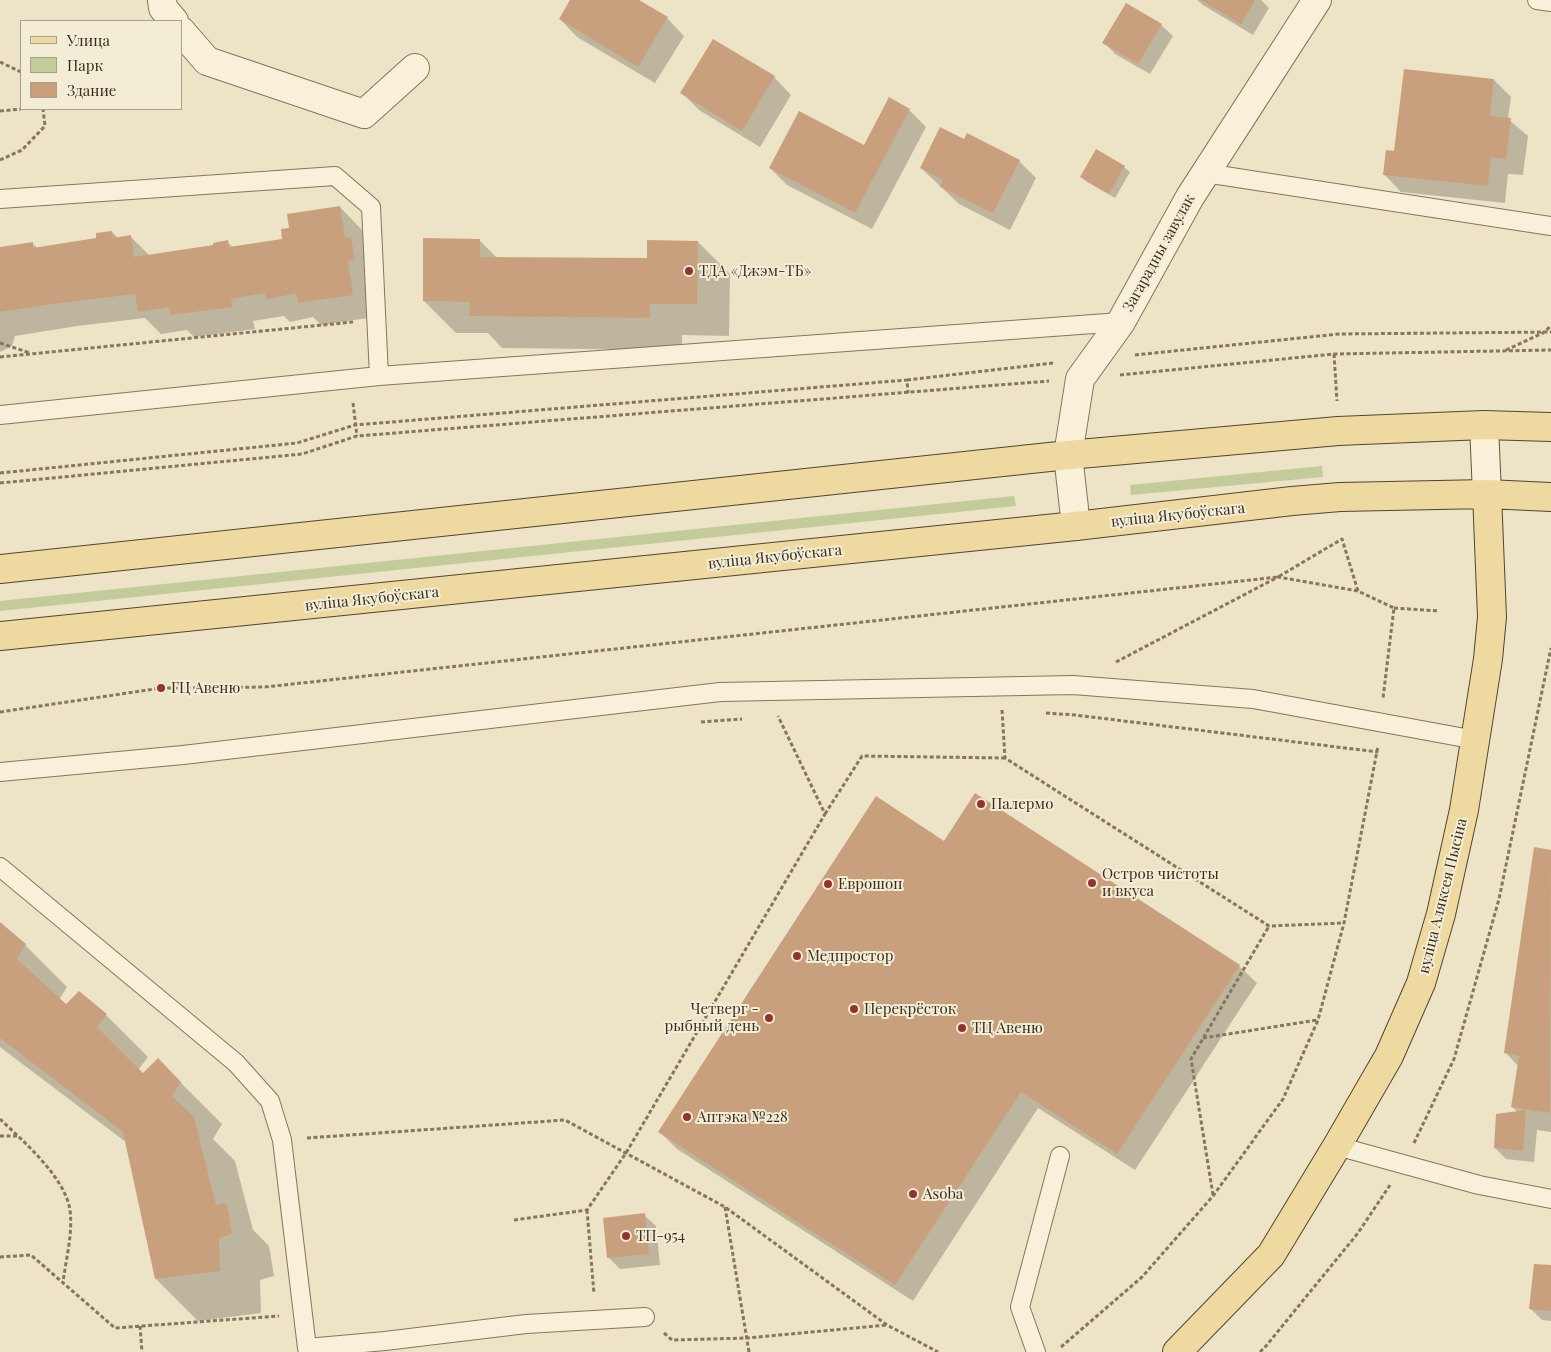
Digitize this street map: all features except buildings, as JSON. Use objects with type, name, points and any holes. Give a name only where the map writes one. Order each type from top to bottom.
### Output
[{"type":"main road","points":[[0,569],[1068,455],[1338,431],[1484,425],[1551,427]]},
{"type":"main road","name":"вуліца Якубоўскага","points":[[0,636],[1076,526],[1292,501],[1340,497],[1487,494],[1551,497]]},
{"type":"main road","name":"вуліца Аляксея Пысіна","points":[[1177,1352],[1271,1255],[1389,1056],[1421,983],[1441,914],[1464,810],[1476,740],[1492,617],[1487,494]]},
{"type":"street","points":[[162,0],[163,8],[173,20]]},
{"type":"street","name":"Загарадны завулак","points":[[1076,526],[1068,455],[1087,369],[1121,322],[1190,197],[1317,0]]},
{"type":"street","points":[[182,31],[207,61],[364,114],[415,68]]},
{"type":"street","name":"вуліца Аляксея Пысіна","points":[[1484,425],[1487,494]]},
{"type":"lane","points":[[1538,0],[1551,2]]},
{"type":"lane","points":[[1205,173],[1551,226]]},
{"type":"lane","points":[[0,199],[335,176],[371,207],[379,376]]},
{"type":"lane","points":[[0,415],[379,376],[1121,322]]},
{"type":"lane","points":[[0,772],[183,755],[720,692],[1073,685],[1253,699],[1476,740]]},
{"type":"lane","points":[[0,867],[236,1063],[270,1101],[282,1140],[308,1348],[526,1324],[645,1317]]},
{"type":"lane","points":[[1337,1146],[1479,1185],[1551,1199]]},
{"type":"lane","points":[[1036,1352],[1020,1307],[1060,1156]]},
{"type":"path","points":[[0,62],[20,72]]},
{"type":"path","points":[[0,111],[20,109]]},
{"type":"path","points":[[0,160],[22,150],[45,126],[44,110]]},
{"type":"path","points":[[0,357],[376,320]]},
{"type":"path","points":[[1503,351],[1543,332],[1551,326]]},
{"type":"path","points":[[0,483],[302,454],[357,436],[908,393],[1339,334],[1551,332]]},
{"type":"path","points":[[0,343],[34,354]]},
{"type":"path","points":[[0,473],[297,443],[356,424],[907,380],[1334,354],[1551,350]]},
{"type":"path","points":[[1334,354],[1337,406]]},
{"type":"path","points":[[349,380],[357,436]]},
{"type":"path","points":[[907,380],[908,393]]},
{"type":"path","points":[[1115,662],[1278,577],[1342,539],[1358,591]]},
{"type":"path","points":[[0,712],[161,688],[265,687],[1278,577],[1358,591],[1394,608],[1439,611]]},
{"type":"path","points":[[1054,1352],[1142,1277],[1214,1196],[1283,1100],[1318,1020],[1344,923],[1378,752],[1394,608]]},
{"type":"path","points":[[993,710],[1002,710],[1005,758]]},
{"type":"path","points":[[1039,712],[1378,752]]},
{"type":"path","points":[[778,716],[824,814]]},
{"type":"path","points":[[768,717],[788,716]]},
{"type":"path","points":[[692,723],[750,718]]},
{"type":"path","points":[[596,1320],[587,1210],[626,1153],[824,814],[862,756],[1005,758],[1269,926],[1344,923]]},
{"type":"path","points":[[1214,1196],[1191,1059],[1269,926]]},
{"type":"path","points":[[1203,1038],[1318,1020]]},
{"type":"path","points":[[0,1119],[48,1169],[64,1191],[70,1208],[70,1226],[63,1282]]},
{"type":"path","points":[[282,1140],[565,1120],[725,1207],[887,1325],[938,1352]]},
{"type":"path","points":[[0,1136],[18,1136]]},
{"type":"path","points":[[725,1207],[749,1352]]},
{"type":"path","points":[[514,1220],[587,1210]]},
{"type":"path","points":[[0,1258],[31,1255],[115,1328],[304,1314]]},
{"type":"path","points":[[645,1317],[672,1340],[748,1338],[887,1325]]},
{"type":"path","points":[[140,1326],[142,1352]]},
{"type":"green space","points":[[1322,466],[1323,477],[1131,495],[1130,485]]},
{"type":"green space","points":[[1014,496],[1016,506],[0,611],[0,601]]},
{"type":"place","name":"ТДА «Джэм-ТБ»","points":[[689,271]]},
{"type":"place","name":"ГЦ Авеню","points":[[161,688]]},
{"type":"place","name":"Палермо","points":[[981,804]]},
{"type":"place","name":"Остров чистоты и вкуса","points":[[1092,883]]},
{"type":"place","name":"Еврошоп","points":[[828,884]]},
{"type":"place","name":"Медпростор","points":[[797,956]]},
{"type":"place","name":"Перекрёсток","points":[[854,1009]]},
{"type":"place","name":"Четверг - рыбный день","points":[[769,1018]]},
{"type":"place","name":"ТЦ Авеню","points":[[962,1028]]},
{"type":"place","name":"Аптэка №228","points":[[687,1117]]},
{"type":"place","name":"Asoba","points":[[913,1194]]},
{"type":"place","name":"ТП-954","points":[[626,1236]]}]
